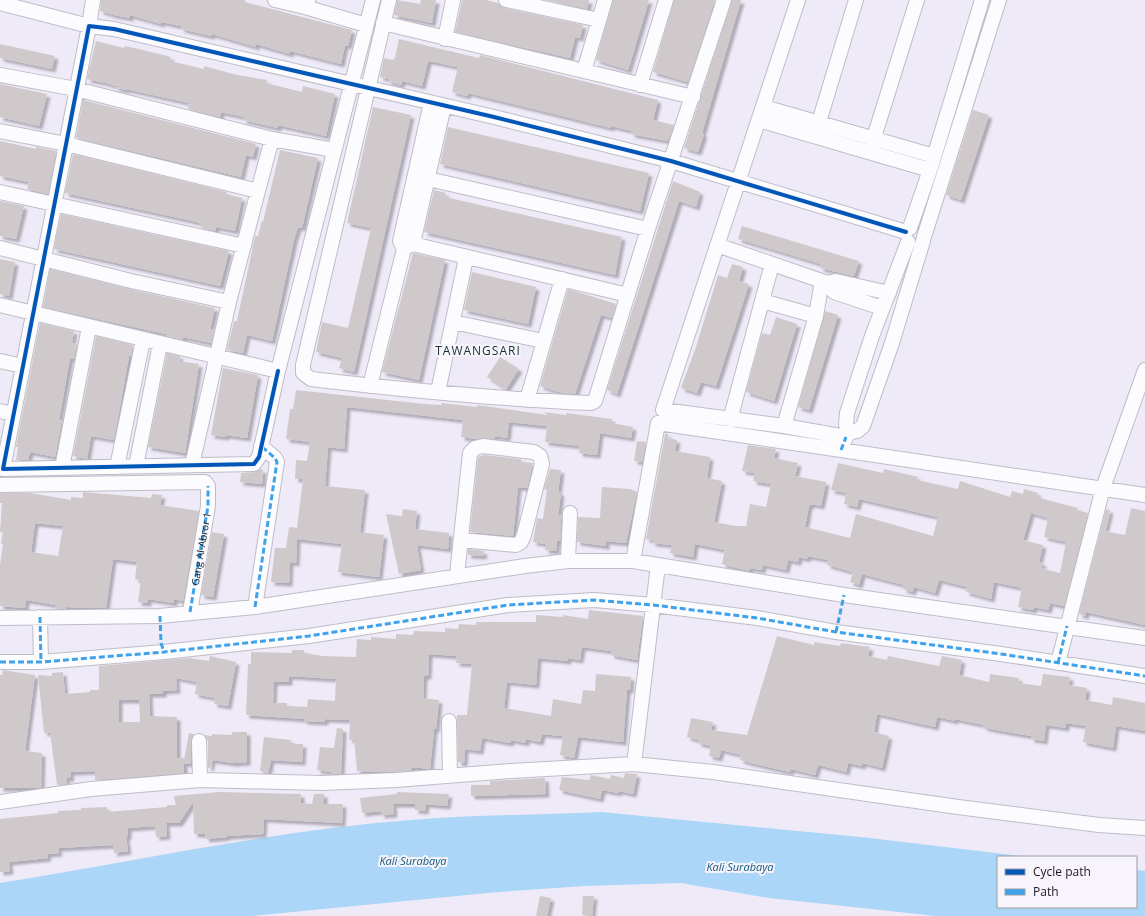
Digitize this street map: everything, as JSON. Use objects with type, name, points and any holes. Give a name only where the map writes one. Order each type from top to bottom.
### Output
[{"type":"street","points":[[93,0],[23,366],[7,413],[3,469],[254,464],[259,457],[269,452]]},
{"type":"street","points":[[275,0],[306,4],[366,25]]},
{"type":"street","points":[[255,606],[276,472],[269,452],[278,371],[372,0]]},
{"type":"street","points":[[388,0],[303,370],[305,376],[311,379],[370,386],[527,400],[591,403],[594,402],[648,229],[724,0]]},
{"type":"street","points":[[446,39],[454,0]]},
{"type":"street","points":[[506,0],[599,20]]},
{"type":"street","points":[[584,71],[605,0]]},
{"type":"street","points":[[640,85],[666,0]]},
{"type":"street","points":[[798,0],[663,410],[784,426],[845,440],[1145,495]]},
{"type":"street","points":[[816,129],[856,0]]},
{"type":"street","points":[[871,145],[917,0]]},
{"type":"street","points":[[845,440],[847,413],[872,336],[889,292],[930,170],[982,0]]},
{"type":"street","points":[[633,561],[658,423],[845,440],[863,426],[892,343],[923,239],[1000,0]]},
{"type":"street","points":[[0,3],[89,26],[114,29],[671,161],[908,234],[913,245],[918,245],[923,239]]},
{"type":"street","points":[[383,23],[693,97]]},
{"type":"street","points":[[0,75],[76,89],[272,139],[334,150]]},
{"type":"street","points":[[957,83],[972,87]]},
{"type":"street","points":[[370,386],[406,244],[438,105]]},
{"type":"street","points":[[761,113],[871,145],[934,156]]},
{"type":"street","points":[[0,131],[66,144],[258,191]]},
{"type":"street","points":[[192,465],[229,302],[272,139]]},
{"type":"street","points":[[871,145],[930,170]]},
{"type":"street","points":[[421,178],[648,229]]},
{"type":"street","points":[[0,192],[244,246]]},
{"type":"street","points":[[406,244],[628,295]]},
{"type":"street","points":[[717,245],[825,282],[836,281],[889,292]]},
{"type":"street","points":[[0,248],[131,281],[229,302]]},
{"type":"street","points":[[438,392],[466,258]]},
{"type":"street","points":[[730,420],[772,264]]},
{"type":"street","points":[[527,400],[562,279]]},
{"type":"street","points":[[825,282],[834,292],[882,308]]},
{"type":"street","points":[[784,426],[825,282]]},
{"type":"street","points":[[762,301],[816,316]]},
{"type":"street","points":[[0,305],[278,371]]},
{"type":"street","points":[[453,322],[543,341]]},
{"type":"street","points":[[62,468],[89,327]]},
{"type":"street","points":[[872,336],[892,343]]},
{"type":"street","points":[[117,467],[143,340]]},
{"type":"street","points":[[136,466],[160,344]]},
{"type":"street","points":[[0,361],[23,366]]},
{"type":"street","points":[[1058,661],[1103,488],[1145,370]]},
{"type":"street","points":[[457,575],[470,453],[475,448],[483,446],[534,452],[540,456],[542,464],[521,542],[516,545],[461,540]]},
{"type":"street","name":"Gang Al-Abror 1","points":[[0,485],[205,482],[208,486],[208,506],[190,612]]},
{"type":"street","points":[[568,561],[570,513]]},
{"type":"street","points":[[0,618],[135,618],[255,606],[457,575],[568,561],[633,561],[658,568],[851,596],[1066,630],[1145,638]]},
{"type":"street","points":[[634,764],[658,568]]},
{"type":"street","points":[[0,662],[41,662],[156,653],[265,642],[508,605],[594,600],[654,601],[836,632],[1058,661],[1145,676]]},
{"type":"street","points":[[40,617],[41,662]]},
{"type":"street","points":[[449,721],[450,776]]},
{"type":"street","points":[[199,741],[200,780]]},
{"type":"street","points":[[0,802],[91,789],[200,780],[305,784],[634,764],[714,772],[958,807],[1099,825],[1145,828]]},
{"type":"water","name":"Kali Surabaya","points":[[601,812],[870,838],[1021,856],[997,856],[997,908],[1137,908],[1137,870],[1145,871],[1145,916],[936,916],[769,898],[681,883],[584,886],[498,892],[252,916],[0,916],[0,883],[204,847],[307,831],[410,820]]},
{"type":"building","points":[[101,0],[245,0],[245,2],[352,30],[348,46],[345,45],[341,64],[290,51],[290,54],[256,44],[256,47],[212,34],[211,36],[181,29],[181,26],[161,22],[161,24],[130,15],[130,18],[114,15],[100,11]]},
{"type":"building","points":[[397,0],[420,4],[421,0],[436,0],[432,23],[394,15]]},
{"type":"building","points":[[462,0],[486,0],[498,3],[504,8],[583,25],[580,38],[575,37],[570,58],[455,32]]},
{"type":"building","points":[[546,0],[589,0],[587,9]]},
{"type":"building","points":[[613,0],[649,0],[628,70],[596,60]]},
{"type":"building","points":[[674,0],[715,0],[688,82],[653,72]]},
{"type":"building","points":[[732,0],[741,0],[702,133],[704,134],[698,152],[684,148]]},
{"type":"building","points":[[399,39],[479,58],[480,55],[658,100],[653,120],[674,125],[668,141],[631,134],[632,131],[611,126],[611,128],[468,93],[467,96],[452,92],[458,67],[428,61],[422,86],[402,81],[401,85],[388,81],[388,79],[380,77],[384,58],[393,60],[395,58]]},
{"type":"building","points":[[96,41],[171,57],[170,61],[204,69],[204,66],[237,75],[267,80],[266,83],[302,92],[303,86],[335,94],[326,136],[278,125],[278,128],[243,120],[244,117],[221,112],[220,117],[188,109],[189,103],[116,88],[116,86],[87,79]]},
{"type":"building","points":[[0,44],[55,56],[52,69],[0,58]]},
{"type":"building","points":[[0,84],[47,94],[39,126],[0,117]]},
{"type":"building","points":[[83,100],[256,144],[253,157],[246,155],[241,177],[76,138]]},
{"type":"building","points":[[373,107],[411,115],[354,372],[339,368],[342,358],[316,352],[322,322],[348,328],[371,228],[347,223]]},
{"type":"building","points":[[973,110],[989,115],[961,200],[946,195]]},
{"type":"building","points":[[448,127],[649,173],[640,211],[440,164]]},
{"type":"building","points":[[0,141],[36,149],[36,147],[56,151],[48,194],[27,189],[29,182],[0,176]]},
{"type":"building","points":[[280,150],[318,158],[302,228],[298,227],[294,240],[272,341],[247,335],[243,353],[227,350],[234,321],[237,321],[255,236],[258,236],[262,221],[263,222]]},
{"type":"building","points":[[73,154],[227,192],[226,194],[242,198],[235,231],[216,227],[215,231],[201,228],[202,224],[197,222],[65,193]]},
{"type":"building","points":[[673,181],[700,192],[696,207],[679,201],[617,394],[607,390]]},
{"type":"building","points":[[434,190],[446,193],[445,197],[622,237],[615,275],[424,232]]},
{"type":"building","points":[[0,201],[24,206],[16,239],[0,236]]},
{"type":"building","points":[[61,214],[229,251],[220,286],[54,249]]},
{"type":"building","points":[[742,226],[859,261],[854,276],[820,268],[821,264],[738,239]]},
{"type":"building","points":[[413,253],[445,260],[419,380],[382,372]]},
{"type":"building","points":[[0,259],[15,262],[9,296],[0,294]]},
{"type":"building","points":[[732,264],[743,267],[739,281],[749,284],[716,386],[701,382],[697,393],[681,388],[696,347],[718,275],[727,278]]},
{"type":"building","points":[[50,269],[129,289],[215,308],[210,329],[214,330],[211,343],[183,337],[183,340],[166,336],[166,334],[43,307]]},
{"type":"building","points":[[472,272],[536,287],[528,324],[464,310]]},
{"type":"building","points":[[568,289],[616,304],[612,318],[601,315],[575,394],[562,393],[540,386]]},
{"type":"building","points":[[825,311],[838,315],[809,410],[798,407]]},
{"type":"building","points":[[776,317],[797,324],[774,401],[746,392],[762,333],[770,335]]},
{"type":"building","points":[[40,323],[74,331],[72,343],[77,344],[74,359],[70,358],[59,420],[62,420],[55,457],[30,452],[28,460],[16,460],[18,447],[16,447]]},
{"type":"building","points":[[96,336],[133,345],[131,356],[129,356],[114,440],[91,436],[87,459],[73,456]]},
{"type":"building","points":[[167,353],[180,356],[179,361],[199,364],[185,453],[148,447]]},
{"type":"building","points":[[500,357],[519,369],[506,389],[487,377]]},
{"type":"building","points":[[223,368],[258,375],[247,438],[226,435],[226,437],[211,435]]},
{"type":"building","points":[[296,390],[424,404],[441,405],[441,403],[477,407],[477,405],[548,415],[544,412],[566,415],[567,413],[612,419],[612,423],[633,427],[631,438],[600,433],[597,455],[579,453],[580,446],[545,442],[547,426],[509,422],[507,438],[495,436],[494,439],[477,439],[461,437],[463,420],[347,407],[344,449],[328,447],[325,486],[365,490],[360,532],[384,535],[379,577],[338,572],[342,544],[297,539],[296,563],[290,562],[289,583],[271,582],[275,548],[286,548],[289,527],[297,528],[303,479],[295,479],[296,460],[307,461],[310,442],[286,439],[290,409],[293,409]]},
{"type":"building","points":[[665,434],[668,434],[668,438],[677,440],[675,451],[710,457],[707,478],[722,481],[714,522],[736,526],[746,526],[750,504],[766,507],[771,484],[753,481],[755,473],[742,471],[748,445],[776,449],[774,458],[798,463],[795,476],[826,482],[821,506],[812,504],[809,506],[805,527],[850,538],[856,514],[933,536],[938,517],[859,499],[857,507],[844,504],[846,493],[831,490],[838,463],[883,473],[884,469],[918,477],[917,480],[958,489],[960,481],[1010,497],[1012,491],[1023,494],[1024,489],[1038,493],[1036,497],[1078,508],[1077,510],[1088,513],[1064,606],[1050,603],[1048,610],[1034,607],[1033,610],[1018,607],[1022,588],[994,582],[991,599],[966,592],[967,587],[939,580],[935,593],[914,587],[912,592],[903,589],[904,585],[862,574],[859,585],[850,582],[853,572],[827,565],[828,560],[808,556],[807,559],[799,557],[798,562],[788,560],[786,570],[763,565],[762,570],[750,568],[749,571],[722,564],[725,550],[695,544],[693,557],[670,553],[672,545],[652,543],[653,540],[646,539]],"holes":[[[1031,513],[1048,518],[1044,537],[1066,542],[1060,573],[1041,568],[1043,563],[1039,562],[1043,545],[1023,540]]]},
{"type":"building","points":[[637,441],[646,442],[642,462],[634,461]]},
{"type":"building","points":[[484,455],[521,459],[521,462],[533,463],[527,488],[518,487],[513,536],[470,532],[478,457]]},
{"type":"building","points":[[261,469],[263,470],[262,484],[240,482],[241,473],[255,472]]},
{"type":"building","points":[[550,469],[561,470],[558,492],[561,493],[558,515],[561,516],[560,541],[557,541],[556,551],[545,550],[546,544],[533,542],[537,518],[543,519],[547,490],[544,489]]},
{"type":"building","points":[[602,487],[630,489],[637,492],[626,543],[606,541],[606,546],[577,542],[578,517],[600,518]]},
{"type":"building","points":[[83,492],[151,498],[152,494],[162,495],[160,505],[199,511],[183,601],[174,599],[174,603],[148,599],[148,603],[138,602],[141,580],[135,579],[137,562],[113,559],[106,608],[66,607],[65,609],[57,609],[55,608],[56,605],[26,600],[25,608],[0,606],[0,565],[3,532],[0,532],[2,503],[0,503],[0,493],[30,493],[71,500],[71,497],[83,498]],"holes":[[[35,523],[63,526],[58,556],[31,552]]]},
{"type":"building","points":[[1131,508],[1145,511],[1145,625],[1086,612],[1085,616],[1079,614],[1106,509],[1110,510],[1105,531],[1125,535]]},
{"type":"building","points":[[403,509],[417,511],[415,529],[449,533],[448,549],[417,545],[421,570],[399,574],[386,514],[402,516]]},
{"type":"building","points":[[212,532],[224,534],[213,597],[201,595]]},
{"type":"building","points":[[468,549],[484,551],[483,556],[468,555]]},
{"type":"building","points":[[589,610],[643,616],[637,660],[611,655],[611,651],[582,647],[580,660],[568,658],[568,661],[538,658],[536,685],[507,682],[504,708],[551,716],[553,699],[581,704],[583,690],[595,691],[596,674],[631,677],[630,690],[627,690],[623,742],[578,737],[574,758],[560,755],[563,736],[542,734],[540,742],[526,739],[526,743],[511,740],[510,743],[482,738],[480,751],[465,749],[464,763],[458,762],[457,715],[467,715],[472,664],[456,663],[457,656],[429,654],[428,676],[424,676],[423,698],[439,700],[436,729],[434,729],[430,769],[412,767],[411,770],[396,772],[357,771],[354,739],[349,740],[350,720],[325,719],[325,722],[304,721],[304,719],[246,715],[248,664],[251,664],[251,652],[292,653],[292,650],[304,650],[304,653],[323,656],[356,657],[357,639],[371,640],[371,637],[396,639],[396,634],[413,635],[414,631],[445,632],[445,628],[458,629],[459,624],[476,625],[476,622],[536,622],[536,615],[563,617],[563,615],[588,619]],"holes":[[[289,676],[336,679],[335,701],[308,699],[307,707],[287,706],[287,703],[273,703],[274,682],[289,682]]]},
{"type":"building","points":[[777,636],[814,645],[814,642],[840,646],[841,643],[870,647],[868,656],[887,660],[888,656],[939,666],[942,656],[962,660],[959,675],[989,682],[990,674],[1019,678],[1018,683],[1041,686],[1043,674],[1070,677],[1069,685],[1087,688],[1085,700],[1112,705],[1113,697],[1145,703],[1145,731],[1116,726],[1113,748],[1083,742],[1086,726],[1066,723],[1066,728],[1046,725],[1044,741],[1031,739],[1031,736],[991,729],[983,727],[984,725],[955,719],[955,721],[937,717],[935,727],[877,714],[874,732],[889,736],[882,768],[863,763],[862,766],[848,763],[846,772],[818,765],[815,775],[791,769],[790,772],[751,763],[740,760],[741,755],[721,750],[719,758],[709,756],[711,746],[698,743],[698,740],[687,737],[691,718],[713,722],[711,730],[747,735]]},
{"type":"building","points":[[210,656],[236,662],[228,706],[214,704],[215,698],[195,694],[197,682],[176,678],[177,690],[163,691],[163,694],[149,694],[150,716],[177,717],[177,758],[184,758],[184,760],[189,733],[194,734],[191,741],[191,764],[184,763],[184,773],[95,780],[95,771],[70,772],[71,778],[66,778],[67,784],[57,785],[50,732],[44,733],[38,675],[52,676],[52,673],[63,672],[65,694],[90,692],[90,690],[99,690],[99,666],[189,658],[209,661]],"holes":[[[119,700],[139,700],[140,722],[119,722]]]},
{"type":"building","points":[[3,670],[35,675],[25,751],[42,753],[41,788],[0,788],[0,675],[2,675]]},
{"type":"building","points":[[337,728],[343,729],[341,774],[332,774],[331,772],[317,770],[320,747],[334,748]]},
{"type":"building","points":[[232,732],[247,732],[247,762],[233,763],[212,760],[210,768],[208,768],[208,741],[205,735],[232,735]]},
{"type":"building","points":[[264,737],[291,740],[291,744],[303,744],[302,762],[271,760],[268,773],[260,771]]},
{"type":"building","points":[[625,773],[637,774],[633,794],[602,790],[600,799],[559,790],[562,777],[589,780],[591,775],[610,779],[611,775],[624,778]]},
{"type":"building","points":[[545,778],[546,794],[471,796],[471,785],[490,785],[490,781]]},
{"type":"building","points":[[220,792],[301,794],[301,803],[312,804],[314,794],[324,794],[324,804],[343,804],[342,823],[264,819],[263,834],[206,839],[205,834],[194,834],[193,802],[179,823],[166,823],[167,836],[156,837],[155,826],[128,828],[128,836],[126,837],[128,851],[114,853],[113,845],[58,848],[59,853],[47,854],[48,858],[9,862],[10,871],[0,872],[0,819],[58,813],[58,811],[81,810],[81,808],[107,807],[107,812],[167,807],[167,805],[176,805],[174,796]]},
{"type":"building","points":[[397,792],[449,794],[447,806],[426,804],[425,811],[415,810],[415,804],[393,804],[394,814],[381,815],[381,811],[362,813],[360,798],[397,794]]},
{"type":"building","points":[[540,896],[551,898],[547,916],[536,916]]},
{"type":"building","points":[[583,896],[594,896],[592,916],[582,915]]},
{"type":"marked path","points":[[841,450],[846,437]]},
{"type":"marked path","points":[[255,607],[277,462],[275,458],[261,446]]},
{"type":"marked path","points":[[190,612],[208,506],[208,486]]},
{"type":"marked path","points":[[836,632],[844,595]]},
{"type":"marked path","points":[[0,662],[41,662],[164,652],[309,636],[508,605],[594,600],[653,605],[757,618],[836,632],[1001,654],[1145,676]]},
{"type":"marked path","points":[[160,616],[161,643],[164,652]]},
{"type":"marked path","points":[[40,617],[41,662]]},
{"type":"marked path","points":[[1058,663],[1067,626]]},
{"type":"cycle path","points":[[278,371],[259,457],[254,464],[3,469],[89,26],[114,29],[494,117],[671,161],[906,232]]},
{"type":"district","name":"TAWANGSARI","points":[[478,350]]}]
